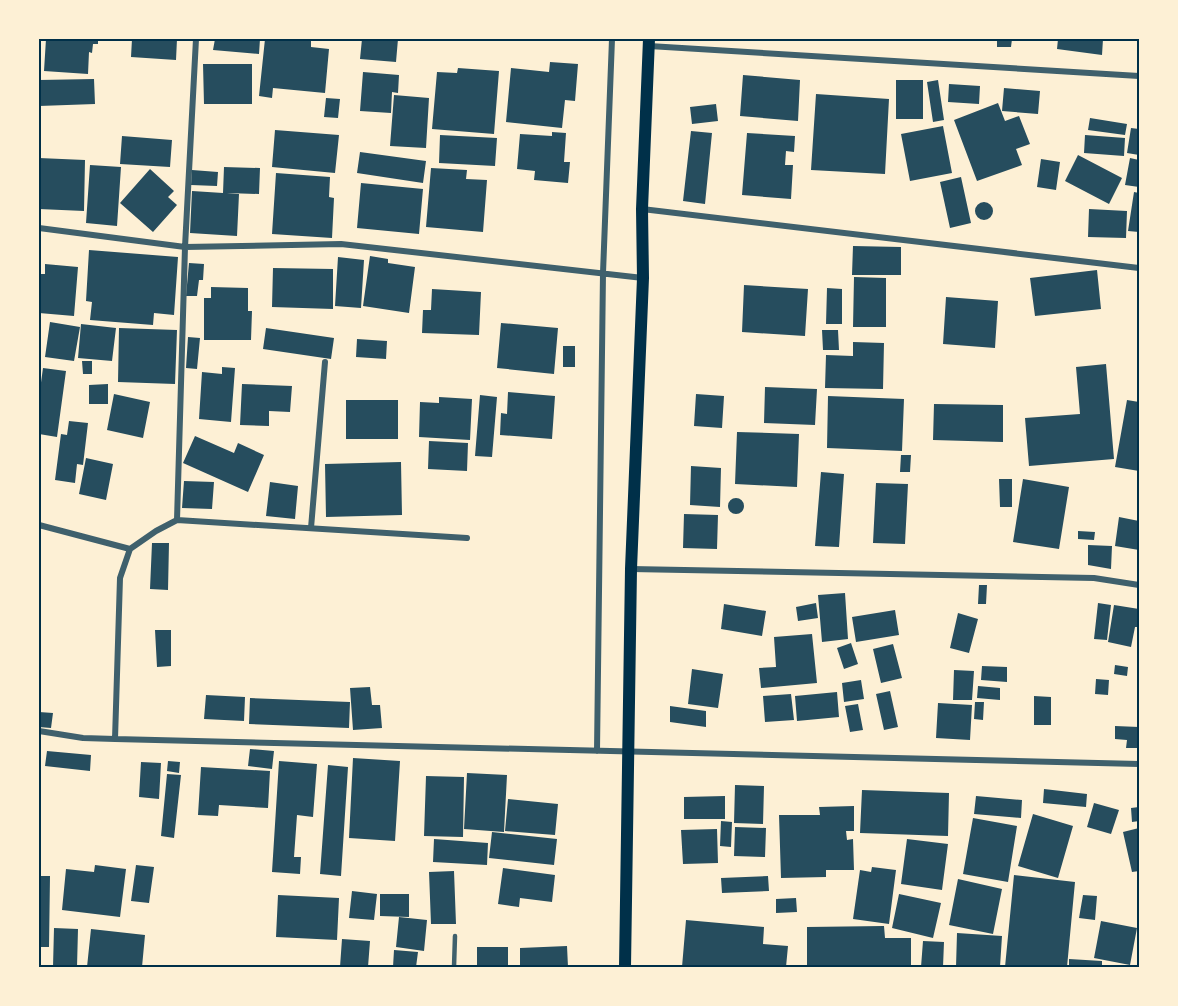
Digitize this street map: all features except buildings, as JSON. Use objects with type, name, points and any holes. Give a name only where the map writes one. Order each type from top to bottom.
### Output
[{"type":"main road","points":[[625,967],[632,569],[649,42]]},
{"type":"street","points":[[177,520],[185,248],[196,39]]},
{"type":"street","points":[[597,751],[603,273],[612,39]]},
{"type":"street","points":[[649,42],[1139,76]]},
{"type":"street","points":[[642,209],[1139,268]]},
{"type":"street","points":[[39,228],[185,248],[341,244],[643,278]]},
{"type":"street","points":[[311,528],[325,362]]},
{"type":"street","points":[[115,739],[120,578],[130,549],[156,531],[177,520],[467,538]]},
{"type":"street","points":[[39,525],[130,549]]},
{"type":"street","points":[[632,569],[1094,579],[1139,585]]},
{"type":"street","points":[[39,731],[83,738],[115,739],[1139,764]]},
{"type":"lane","points":[[454,967],[455,936]]}]
